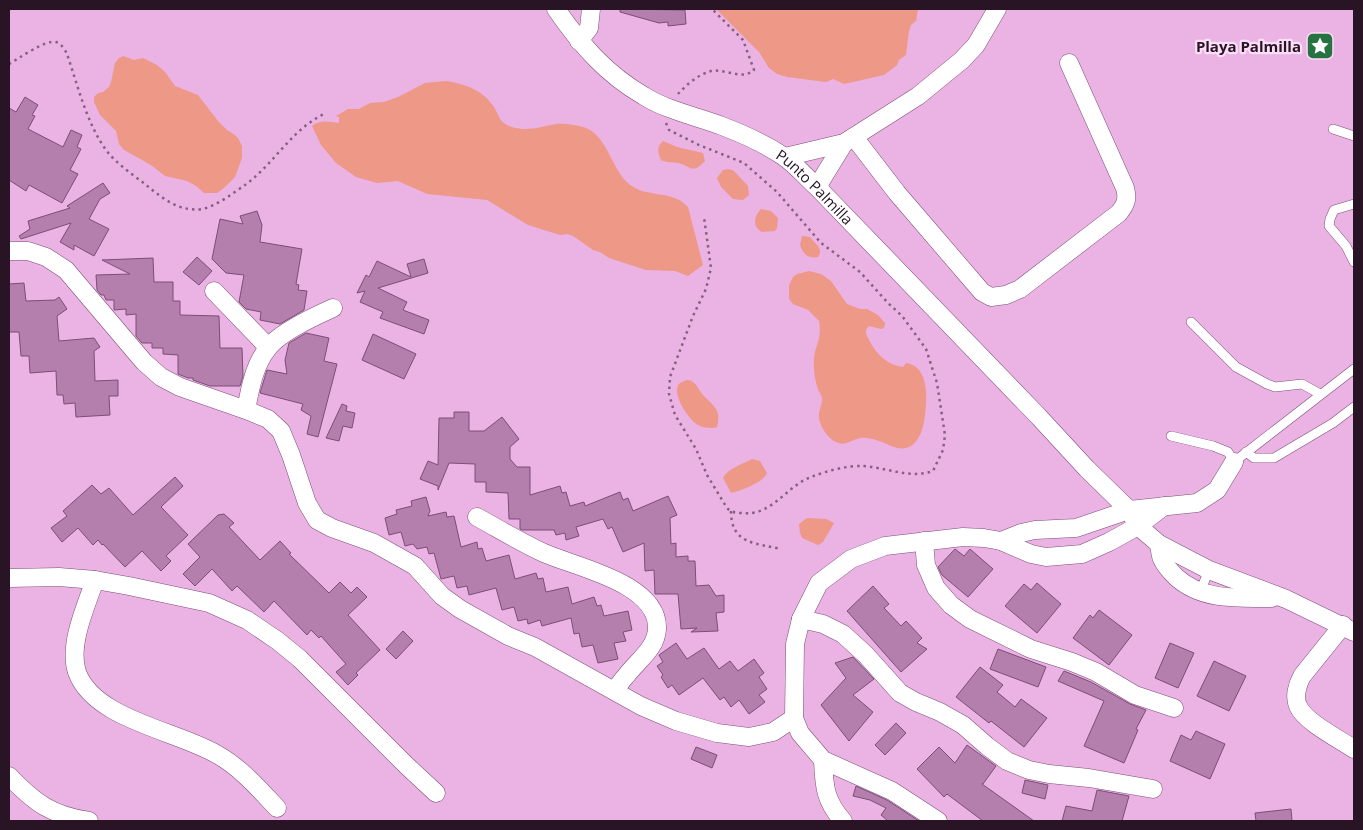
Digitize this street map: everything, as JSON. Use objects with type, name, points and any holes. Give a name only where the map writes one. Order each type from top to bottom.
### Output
[{"type":"street","name":"Punto Palmilla","points":[[556,9],[579,41],[613,76],[645,97],[668,108],[722,126],[759,142],[785,157],[817,187],[1087,469],[1129,510],[1138,526]]},
{"type":"street","points":[[579,41],[589,28],[591,9]]},
{"type":"street","points":[[785,157],[849,140],[918,96],[976,46],[997,9]]},
{"type":"street","points":[[849,140],[982,292],[991,297],[1006,295],[1020,289],[1039,276],[1119,213],[1126,205],[1126,188],[1069,63]]},
{"type":"street","points":[[817,187],[849,140]]},
{"type":"street","points":[[9,251],[28,250],[46,257],[66,270],[144,362],[161,377],[180,387],[268,419],[282,431],[307,503],[318,520],[332,528],[374,543],[415,566],[442,596],[460,609],[508,636],[535,647],[641,706],[676,721],[717,733],[749,737],[773,732],[794,718]]},
{"type":"street","points":[[214,291],[268,347]]},
{"type":"street","points":[[246,410],[257,368],[268,347],[306,321],[333,308]]},
{"type":"street","points":[[1001,541],[1021,533],[1076,528],[1129,510],[1197,503],[1217,490],[1240,457]]},
{"type":"street","points":[[938,821],[892,791],[823,760],[800,733],[794,718],[795,644],[800,619],[819,583],[851,559],[885,546],[924,541],[962,537],[984,538],[1001,541],[1031,554],[1056,557],[1093,550],[1138,526],[1164,506]]},
{"type":"street","points":[[476,517],[506,535],[546,554],[594,570],[615,580],[632,589],[651,607],[657,629],[653,643],[615,691]]},
{"type":"street","points":[[1138,526],[1159,544],[1209,570],[1286,599],[1327,617],[1348,629],[1318,657],[1298,682],[1296,698],[1298,706],[1311,721],[1354,748]]},
{"type":"street","points":[[1055,529],[1056,557]]},
{"type":"street","points":[[924,541],[926,565],[936,588],[951,606],[970,619],[1031,649],[1096,672],[1135,695],[1174,708]]},
{"type":"street","points":[[1159,544],[1162,559],[1168,570],[1200,592],[1232,597],[1286,599]]},
{"type":"street","points":[[9,578],[59,577],[95,580],[209,604],[247,620],[300,659],[407,766],[436,792]]},
{"type":"street","points":[[95,580],[77,634],[77,672],[85,687],[102,703],[123,716],[217,754],[237,767],[277,808]]},
{"type":"street","points":[[1318,657],[1327,617]]},
{"type":"street","points":[[800,619],[823,624],[843,634],[866,655],[900,693],[963,725],[1007,760],[1029,770],[1049,774],[1089,778],[1153,789]]},
{"type":"street","points":[[823,760],[824,785],[827,796],[833,810],[843,821]]},
{"type":"street","points":[[9,776],[26,794],[46,809],[89,821]]},
{"type":"lane","points":[[1333,129],[1354,136]]},
{"type":"lane","points":[[1354,204],[1334,210],[1329,226],[1346,246],[1354,262]]},
{"type":"lane","points":[[1191,322],[1236,367],[1275,387],[1302,384],[1320,394]]},
{"type":"lane","points":[[1240,457],[1354,369]]},
{"type":"lane","points":[[1171,436],[1240,457],[1274,458],[1333,423],[1354,407]]},
{"type":"lane","points":[[1200,592],[1209,570]]},
{"type":"path","points":[[712,9],[743,40],[754,70],[749,74],[740,75],[712,71],[704,74],[684,88],[668,108],[665,121],[669,130],[699,145],[744,163],[777,192],[821,243],[860,272],[902,316],[926,349],[937,383],[945,435],[943,450],[933,471],[923,474],[910,474],[863,466],[842,469],[810,477],[795,486],[770,507],[744,514],[731,511]]},
{"type":"path","points":[[9,64],[47,42],[56,42],[63,47],[87,112],[99,138],[110,154],[169,202],[191,209],[212,206],[246,184],[261,172],[297,132],[312,120],[324,114]]},
{"type":"path","points":[[704,216],[711,268],[706,289],[693,316],[670,377],[669,394],[674,416],[696,449],[707,475],[731,511],[732,528],[737,535],[745,540],[781,549]]},
{"type":"shaded area","points":[[716,9],[918,9],[916,21],[911,25],[909,31],[906,55],[899,60],[897,65],[884,75],[844,84],[833,79],[826,82],[777,74],[769,68],[759,52]]},
{"type":"shaded area","points":[[123,56],[134,60],[143,58],[157,65],[165,72],[175,86],[198,95],[218,121],[238,138],[242,146],[242,158],[235,177],[224,188],[217,193],[204,193],[187,181],[165,176],[151,165],[124,150],[119,144],[116,131],[100,115],[94,102],[94,97],[109,87],[115,63]]},
{"type":"shaded area","points":[[446,81],[467,86],[485,96],[494,107],[502,122],[507,125],[519,129],[532,129],[563,124],[586,128],[593,132],[599,138],[623,178],[629,184],[636,189],[675,198],[682,201],[688,207],[703,265],[688,276],[675,271],[646,270],[609,258],[593,250],[573,236],[567,234],[560,235],[528,225],[487,200],[427,194],[398,181],[377,183],[356,177],[336,163],[321,145],[312,126],[322,122],[339,123],[339,117],[336,116],[348,109],[359,109],[370,103],[384,102],[425,83]]},
{"type":"shaded area","points":[[663,141],[677,147],[703,153],[705,161],[694,169],[678,163],[661,160],[658,150]]},
{"type":"shaded area","points":[[729,169],[734,171],[748,186],[749,195],[743,200],[733,199],[721,187],[717,178],[723,170]]},
{"type":"shaded area","points":[[761,209],[771,211],[778,218],[775,231],[762,232],[755,224]]},
{"type":"shaded area","points":[[802,236],[810,237],[818,246],[820,254],[818,257],[811,257],[804,253],[800,245]]},
{"type":"shaded area","points":[[809,271],[821,274],[831,281],[847,304],[860,309],[867,309],[878,315],[885,323],[884,328],[869,326],[866,331],[872,345],[883,358],[897,366],[903,367],[906,363],[920,371],[926,387],[924,422],[917,440],[909,447],[898,448],[864,438],[843,444],[830,438],[823,428],[819,416],[822,398],[814,374],[814,358],[820,327],[819,321],[808,310],[793,304],[789,299],[789,285],[793,277]]},
{"type":"shaded area","points":[[689,380],[695,384],[716,408],[718,416],[717,427],[708,428],[698,425],[690,418],[682,406],[677,394],[677,388],[680,383]]},
{"type":"shaded area","points":[[752,459],[760,461],[767,473],[765,477],[757,483],[731,493],[723,478],[732,469]]},
{"type":"shaded area","points":[[807,518],[826,519],[834,523],[823,542],[818,545],[802,538],[799,524]]},
{"type":"building","points":[[620,9],[685,10],[686,24],[668,26],[668,22],[659,23],[620,12]]},
{"type":"building","points":[[25,97],[38,105],[32,115],[35,116],[28,129],[63,147],[71,130],[82,135],[77,147],[81,149],[70,170],[78,174],[62,203],[29,185],[26,191],[9,180],[9,108],[16,112]]},
{"type":"building","points":[[103,183],[110,193],[100,199],[89,219],[109,229],[94,256],[74,245],[74,250],[60,242],[71,223],[21,239],[19,236],[30,229],[28,221],[70,208],[67,206]]},
{"type":"building","points":[[257,211],[262,225],[260,242],[302,249],[296,284],[299,285],[298,290],[307,291],[304,310],[280,324],[260,320],[261,312],[246,309],[239,302],[244,275],[226,273],[212,259],[220,219],[243,224],[240,216]]},
{"type":"building","points":[[197,257],[212,271],[199,285],[183,272]]},
{"type":"building","points":[[153,258],[154,282],[173,282],[173,301],[180,301],[180,315],[219,316],[220,348],[242,348],[243,376],[240,386],[210,386],[193,380],[193,378],[178,374],[178,355],[163,354],[163,348],[152,348],[152,343],[142,343],[136,336],[136,314],[126,315],[126,309],[114,310],[114,300],[106,300],[104,295],[101,295],[97,290],[96,275],[130,274],[102,260]]},
{"type":"building","points":[[424,259],[428,273],[378,288],[407,302],[403,310],[429,320],[424,334],[380,318],[383,312],[360,302],[365,291],[357,293],[366,275],[369,277],[377,261],[411,277],[407,264]]},
{"type":"building","points":[[24,283],[26,301],[55,300],[59,297],[67,309],[57,316],[59,341],[94,338],[100,347],[94,351],[95,381],[118,380],[118,396],[109,396],[110,415],[76,417],[75,403],[64,404],[63,395],[57,395],[56,371],[30,373],[29,356],[21,356],[19,332],[9,332],[9,284]]},
{"type":"building","points":[[306,333],[329,338],[324,361],[337,364],[318,437],[307,434],[311,416],[301,410],[303,404],[260,393],[267,370],[287,374],[285,360],[289,343]]},
{"type":"building","points":[[373,334],[416,354],[404,379],[362,360]]},
{"type":"building","points":[[342,404],[347,406],[346,411],[355,413],[352,428],[343,426],[339,441],[326,438]]},
{"type":"building","points":[[454,412],[469,412],[469,431],[484,431],[502,417],[519,439],[510,447],[510,459],[517,467],[530,467],[530,495],[560,486],[562,493],[566,492],[570,506],[584,502],[585,506],[620,492],[623,500],[628,498],[633,511],[668,496],[677,515],[670,518],[671,544],[676,543],[676,557],[688,556],[688,561],[695,561],[696,586],[709,585],[716,596],[724,595],[724,612],[716,613],[718,631],[691,632],[697,628],[681,629],[678,594],[655,594],[654,570],[645,571],[644,543],[623,552],[612,527],[608,529],[603,519],[576,527],[579,536],[566,540],[565,533],[556,535],[554,530],[520,529],[520,519],[509,519],[508,493],[486,492],[486,482],[475,482],[475,464],[449,463],[438,490],[438,486],[420,479],[428,461],[438,465],[439,418],[454,418]]},
{"type":"building","points":[[175,477],[183,486],[161,507],[188,535],[166,556],[171,561],[161,571],[142,551],[125,567],[103,544],[98,540],[93,545],[78,528],[62,542],[51,528],[67,516],[63,511],[92,485],[101,494],[109,488],[133,515]]},
{"type":"building","points":[[426,497],[430,511],[428,516],[446,512],[447,517],[454,516],[461,547],[477,542],[478,549],[482,548],[486,561],[509,555],[515,579],[536,573],[538,579],[543,578],[546,592],[568,587],[572,604],[594,597],[597,606],[601,605],[604,616],[628,611],[632,630],[623,632],[626,641],[614,643],[618,659],[598,663],[593,645],[582,647],[579,633],[574,634],[571,618],[542,626],[540,620],[528,624],[527,619],[518,621],[514,607],[502,610],[496,588],[469,595],[467,586],[457,588],[454,576],[441,579],[434,553],[429,554],[427,547],[417,549],[413,544],[405,546],[401,532],[389,535],[385,518],[397,514],[396,510],[412,506],[411,501]]},
{"type":"building","points":[[224,514],[234,523],[229,527],[260,560],[280,541],[291,553],[289,554],[329,593],[340,582],[351,593],[357,587],[367,597],[348,615],[380,650],[356,673],[358,675],[348,685],[336,672],[346,664],[321,636],[319,638],[311,630],[307,635],[274,601],[264,612],[237,586],[232,591],[212,569],[195,586],[183,574],[200,557],[188,544],[218,515]]},
{"type":"building","points":[[955,549],[964,556],[970,549],[993,569],[968,597],[942,575],[938,567]]},
{"type":"building","points":[[1037,583],[1061,604],[1037,633],[1005,606],[1024,584],[1031,590]]},
{"type":"building","points":[[873,586],[889,604],[884,608],[901,626],[906,621],[922,638],[917,643],[927,649],[901,672],[847,611]]},
{"type":"building","points":[[1099,610],[1132,635],[1109,665],[1073,638],[1090,615],[1093,618]]},
{"type":"building","points":[[403,631],[413,641],[396,659],[386,649]]},
{"type":"building","points":[[676,643],[687,659],[704,648],[719,669],[730,661],[738,671],[754,659],[764,673],[759,677],[767,689],[759,695],[765,702],[749,714],[739,700],[731,707],[724,697],[720,700],[703,678],[679,695],[672,685],[668,688],[657,666],[663,662],[659,655]]},
{"type":"building","points":[[1170,643],[1194,653],[1178,688],[1155,678]]},
{"type":"building","points":[[998,649],[1046,667],[1038,687],[990,669]]},
{"type":"building","points":[[853,657],[874,679],[853,695],[873,712],[849,741],[821,705],[846,678],[835,663]]},
{"type":"building","points":[[1214,661],[1246,676],[1229,711],[1197,696]]},
{"type":"building","points":[[980,667],[1003,685],[997,692],[1015,707],[1021,699],[1047,718],[1024,747],[956,697]]},
{"type":"building","points":[[1064,671],[1091,682],[1130,704],[1146,710],[1136,729],[1138,730],[1124,763],[1084,746],[1104,701],[1058,681]]},
{"type":"building","points":[[896,723],[906,733],[885,755],[875,745]]},
{"type":"building","points":[[1196,731],[1225,744],[1210,779],[1170,761],[1181,735],[1191,740]]},
{"type":"building","points":[[967,745],[996,766],[982,784],[1034,821],[983,821],[947,794],[944,797],[917,769],[939,747],[955,763]]},
{"type":"building","points":[[696,747],[717,755],[712,768],[691,759]]},
{"type":"building","points":[[1025,780],[1048,785],[1045,799],[1022,793]]},
{"type":"building","points":[[856,786],[887,800],[919,821],[888,821],[881,815],[886,808],[870,800],[853,796]]},
{"type":"building","points":[[1097,790],[1129,796],[1122,821],[1062,821],[1066,806],[1092,811]]},
{"type":"building","points":[[1291,809],[1292,821],[1256,821],[1255,813]]},
{"type":"place","name":"Playa Palmilla","points":[[1320,46]]}]
